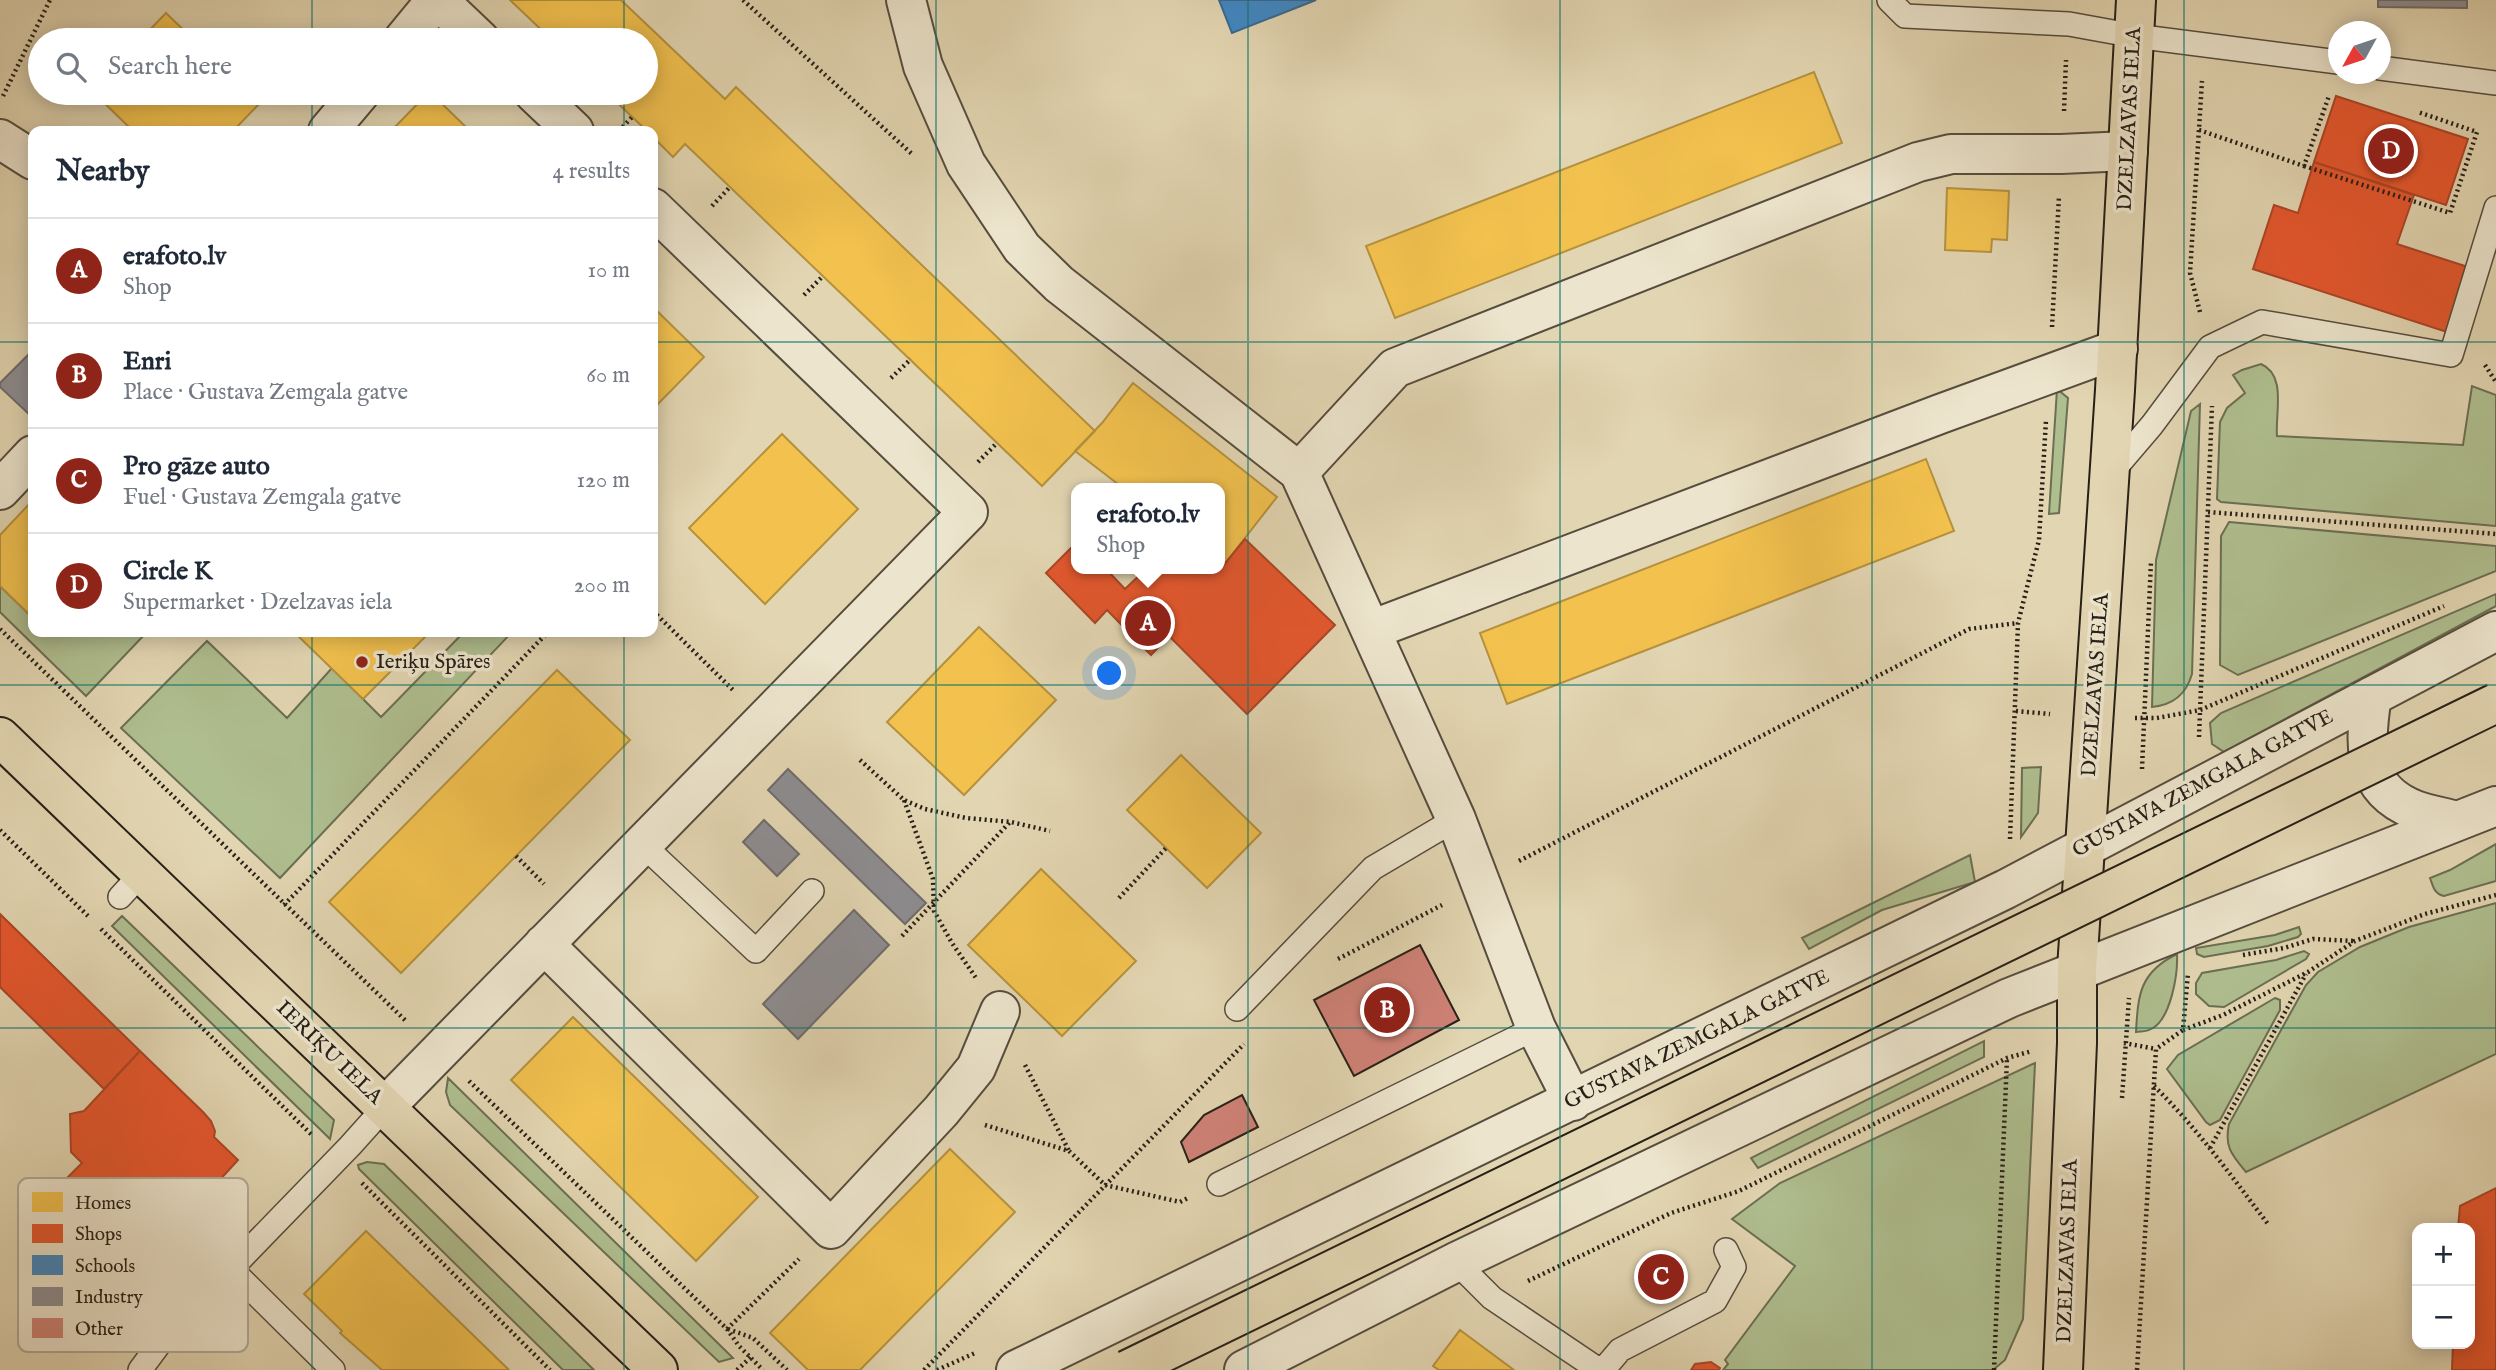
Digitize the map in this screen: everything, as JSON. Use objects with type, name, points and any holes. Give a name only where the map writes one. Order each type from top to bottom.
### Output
[{"type":"main road","name":"DZELZAVAS IELA","points":[[2063,1370],[2077,1043],[2077,969],[2118,349],[2136,18]]},
{"type":"main road","points":[[1127,1370],[2496,704]]},
{"type":"main road","name":"IERIĶU IELA","points":[[0,737],[131,885],[385,1107],[658,1370]]},
{"type":"street","points":[[413,28],[437,0],[467,28]]},
{"type":"street","points":[[906,0],[923,66],[967,164],[1022,248],[1059,284],[1299,472],[1457,819],[1536,1028],[1573,1101]]},
{"type":"street","points":[[332,126],[350,105]]},
{"type":"street","points":[[547,105],[569,126]]},
{"type":"street","points":[[0,139],[28,156]]},
{"type":"street","points":[[1299,472],[1395,368],[1918,162],[1951,154],[2062,155],[2128,150]]},
{"type":"street","points":[[385,1107],[968,512],[658,213]]},
{"type":"street","points":[[1371,629],[2118,349]]},
{"type":"street","points":[[0,490],[28,460]]},
{"type":"street","name":"GUSTAVA ZEMGALA GATVE","points":[[1016,1370],[2006,889],[2496,631]]},
{"type":"street","name":"GUSTAVA ZEMGALA GATVE","points":[[2372,696],[2366,731],[2367,754],[2371,771],[2380,785],[2414,810],[2457,821]]},
{"type":"street","points":[[1244,1370],[1456,1262],[2009,998],[2496,806]]},
{"type":"street","points":[[544,944],[831,1228],[941,1111],[976,1068],[1000,1011]]},
{"type":"lane","points":[[1889,0],[1905,16],[2069,24],[2136,18],[2204,44],[2328,61]]},
{"type":"lane","points":[[2391,69],[2496,83]]},
{"type":"lane","points":[[2109,475],[2152,425],[2210,347],[2262,322],[2451,355],[2496,208]]},
{"type":"lane","points":[[1237,1009],[1373,868],[1457,819]]},
{"type":"lane","points":[[642,844],[756,951],[812,891]]},
{"type":"lane","points":[[1219,1184],[1536,1028]]},
{"type":"lane","points":[[248,1251],[385,1107]]},
{"type":"lane","points":[[1456,1262],[1492,1298],[1601,1370],[1620,1350],[1715,1301],[1734,1267],[1726,1250]]},
{"type":"lane","points":[[248,1286],[333,1370]]},
{"type":"lane","points":[[140,1370],[153,1352]]},
{"type":"path","points":[[36,28],[50,0]]},
{"type":"path","points":[[743,0],[917,158]]},
{"type":"path","points":[[2006,889],[2012,815],[2018,624],[2039,540],[2069,24]]},
{"type":"path","points":[[2204,44],[2190,273],[2210,347]]},
{"type":"path","points":[[0,103],[28,45]]},
{"type":"path","points":[[2304,166],[2331,90]]},
{"type":"path","points":[[2199,130],[2450,213],[2477,132],[2414,110]]},
{"type":"path","points":[[624,126],[632,117]]},
{"type":"path","points":[[2208,512],[2496,534]]},
{"type":"path","points":[[2200,710],[2447,604]]},
{"type":"path","points":[[658,616],[764,720]]},
{"type":"path","points":[[1328,964],[1481,885],[1510,866],[1969,629],[2018,624]]},
{"type":"path","points":[[0,629],[727,1329],[763,1370]]},
{"type":"path","points":[[284,905],[543,637]]},
{"type":"path","points":[[860,760],[904,800],[925,810],[966,818],[1011,822],[1050,831]]},
{"type":"path","points":[[904,800],[933,879],[932,904],[952,943],[1000,1011],[1032,1082],[1069,1151],[1105,1185],[1180,1202],[1219,1184]]},
{"type":"path","points":[[902,936],[1011,822]]},
{"type":"path","points":[[0,830],[89,917]]},
{"type":"path","points":[[1119,898],[1166,848]]},
{"type":"path","points":[[2183,1030],[2223,1015],[2308,972],[2355,941],[2425,914],[2496,895]]},
{"type":"path","points":[[99,927],[550,1370]]},
{"type":"path","points":[[2242,956],[2313,939],[2355,941]]},
{"type":"path","points":[[2210,1147],[2308,972]]},
{"type":"path","points":[[924,1370],[1246,1042]]},
{"type":"path","points":[[1492,1298],[1671,1213],[1738,1191],[2007,1058],[1994,1370]]},
{"type":"path","points":[[2154,1086],[2178,1109],[2210,1147],[2268,1224]]},
{"type":"path","points":[[941,1111],[1069,1151]]},
{"type":"path","points":[[727,1329],[831,1228]]},
{"type":"path","points":[[727,1329],[753,1338],[787,1370]]},
{"type":"path","points":[[737,1370],[751,1357]]},
{"type":"green space","points":[[2261,364],[2269,369],[2277,386],[2277,436],[2463,445],[2472,386],[2496,395],[2496,526],[2221,502],[2217,499],[2220,422],[2227,408],[2245,393],[2233,375]]},
{"type":"green space","points":[[2057,389],[2068,398],[2059,513],[2049,514]]},
{"type":"green space","points":[[2200,404],[2192,674],[2178,698],[2152,707],[2156,560],[2191,411]]},
{"type":"green space","points":[[2229,522],[2496,546],[2496,571],[2238,675],[2220,665],[2221,536]]},
{"type":"green space","points":[[0,586],[28,613],[28,637],[142,637],[86,696],[0,612]]},
{"type":"green space","points":[[2496,594],[2496,606],[2224,752],[2212,744],[2210,723],[2221,713]]},
{"type":"green space","points":[[459,637],[507,637],[280,878],[121,728],[207,641],[287,718],[332,668],[381,717]]},
{"type":"green space","points":[[2041,767],[2038,813],[2021,837],[2022,768]]},
{"type":"green space","points":[[2496,844],[2496,881],[2444,896],[2436,892],[2430,878]]},
{"type":"green space","points":[[1970,855],[1975,882],[1882,910],[1809,949],[1802,938]]},
{"type":"green space","points":[[2496,903],[2496,1054],[2246,1172],[2228,1145],[2229,1124],[2306,985],[2318,972],[2360,947],[2409,927]]},
{"type":"green space","points":[[122,916],[334,1120],[330,1139],[112,926]]},
{"type":"green space","points":[[2299,927],[2301,934],[2298,937],[2268,946],[2204,957],[2197,954],[2196,948],[2275,935]]},
{"type":"green space","points":[[2304,951],[2309,954],[2306,959],[2224,1007],[2209,1006],[2196,994],[2196,983],[2202,973],[2276,960]]},
{"type":"green space","points":[[2177,954],[2175,983],[2164,1015],[2153,1028],[2136,1032],[2143,986],[2155,968]]},
{"type":"green space","points":[[2275,998],[2280,1000],[2280,1010],[2220,1120],[2210,1125],[2167,1069],[2178,1055]]},
{"type":"green space","points":[[1984,1041],[1984,1057],[1758,1168],[1751,1158]]},
{"type":"green space","points":[[2035,1063],[2023,1319],[2005,1360],[1993,1370],[1723,1370],[1728,1364],[1725,1360],[1795,1266],[1732,1219],[1780,1183]]},
{"type":"green space","points":[[448,1078],[733,1358],[719,1362],[450,1105],[446,1092]]},
{"type":"green space","points":[[367,1162],[384,1164],[594,1370],[563,1370],[359,1169],[358,1165]]},
{"type":"building: Homes","points":[[510,0],[621,0],[650,28],[539,28]]},
{"type":"building: Homes","points":[[166,13],[182,28],[152,28]]},
{"type":"building: Homes","points":[[658,35],[725,99],[736,87],[1095,431],[1042,486],[685,144],[673,157],[658,142],[658,126],[642,126],[620,105],[658,105]]},
{"type":"building: Homes","points":[[1814,72],[1842,143],[1395,318],[1366,246]]},
{"type":"building: Homes","points":[[106,105],[258,105],[238,126],[128,126]]},
{"type":"building: Homes","points":[[416,105],[443,105],[465,126],[396,126]]},
{"type":"building: Homes","points":[[1947,188],[2009,191],[2007,240],[1992,239],[1991,252],[1945,250]]},
{"type":"building: Homes","points":[[658,312],[704,357],[658,404]]},
{"type":"building: Homes","points":[[1133,383],[1277,497],[1225,563],[1225,483],[1117,483],[1075,451],[1102,423]]},
{"type":"building: Homes","points":[[782,434],[858,509],[765,604],[689,528]]},
{"type":"building: Homes","points":[[1926,459],[1954,531],[1507,704],[1480,633]]},
{"type":"building: Homes","points":[[28,505],[28,613],[0,586],[0,535]]},
{"type":"building: Homes","points":[[979,627],[1056,700],[964,795],[887,722]]},
{"type":"building: Homes","name":"Ieriķu Spāres","points":[[299,637],[425,637],[363,699]]},
{"type":"building: Homes","points":[[557,670],[630,740],[401,973],[329,902]]},
{"type":"building: Homes","points":[[1181,755],[1261,833],[1207,888],[1127,810]]},
{"type":"building: Homes","points":[[1041,869],[1136,961],[1062,1036],[968,945]]},
{"type":"building: Homes","points":[[573,1017],[758,1197],[696,1261],[511,1080]]},
{"type":"building: Homes","points":[[950,1149],[1015,1212],[860,1370],[808,1370],[770,1333]]},
{"type":"building: Homes","points":[[366,1231],[509,1370],[382,1370],[340,1333],[342,1331],[304,1294]]},
{"type":"building: Homes","points":[[1460,1330],[1514,1370],[1439,1370],[1433,1366]]},
{"type":"building: Shops","points":[[2336,96],[2468,139],[2446,205],[2314,162]]},
{"type":"building: Shops","points":[[2314,162],[2414,195],[2397,244],[2471,268],[2450,333],[2253,269],[2274,205],[2298,213]]},
{"type":"building: Shops","points":[[1245,539],[1335,625],[1247,714],[1169,636],[1151,655],[1107,610],[1095,623],[1046,573],[1071,548],[1071,574],[1111,574],[1125,589],[1141,574],[1225,574],[1225,564]]},
{"type":"building: Shops","points":[[0,914],[140,1051],[104,1089],[0,987]]},
{"type":"building: Shops","points":[[140,1051],[203,1112],[211,1121],[214,1137],[238,1160],[222,1178],[67,1178],[82,1163],[71,1152],[70,1114],[84,1111]]},
{"type":"building: Shops","points":[[2496,1188],[2496,1370],[2452,1370],[2453,1349],[2475,1349],[2475,1223],[2458,1223],[2460,1206]]},
{"type":"building: Shops","points":[[1711,1362],[1720,1368],[1719,1370],[1691,1370],[1695,1364]]},
{"type":"building: Schools","points":[[1219,0],[1316,0],[1232,33]]},
{"type":"building: Industry","points":[[2378,0],[2467,0],[2467,8],[2378,7]]},
{"type":"building: Industry","points":[[28,355],[28,413],[0,387],[0,383]]},
{"type":"building: Industry","points":[[788,769],[926,903],[905,924],[768,790]]},
{"type":"building: Industry","points":[[764,820],[799,854],[777,876],[743,842]]},
{"type":"building: Industry","points":[[854,910],[889,945],[798,1039],[763,1004]]},
{"type":"building: Other","points":[[1420,945],[1459,1020],[1354,1076],[1314,1000]]},
{"type":"building: Other","points":[[1242,1095],[1258,1127],[1189,1162],[1181,1142],[1204,1115]]},
{"type":"place","name":"Circle K","points":[[2391,151]]},
{"type":"place","name":"erafoto.lv","points":[[1148,623]]},
{"type":"place","name":"Ieriķu Spāres","points":[[362,662]]},
{"type":"place","name":"Enri","points":[[1387,1010]]},
{"type":"place","name":"Pro gāze auto","points":[[1661,1277]]}]
